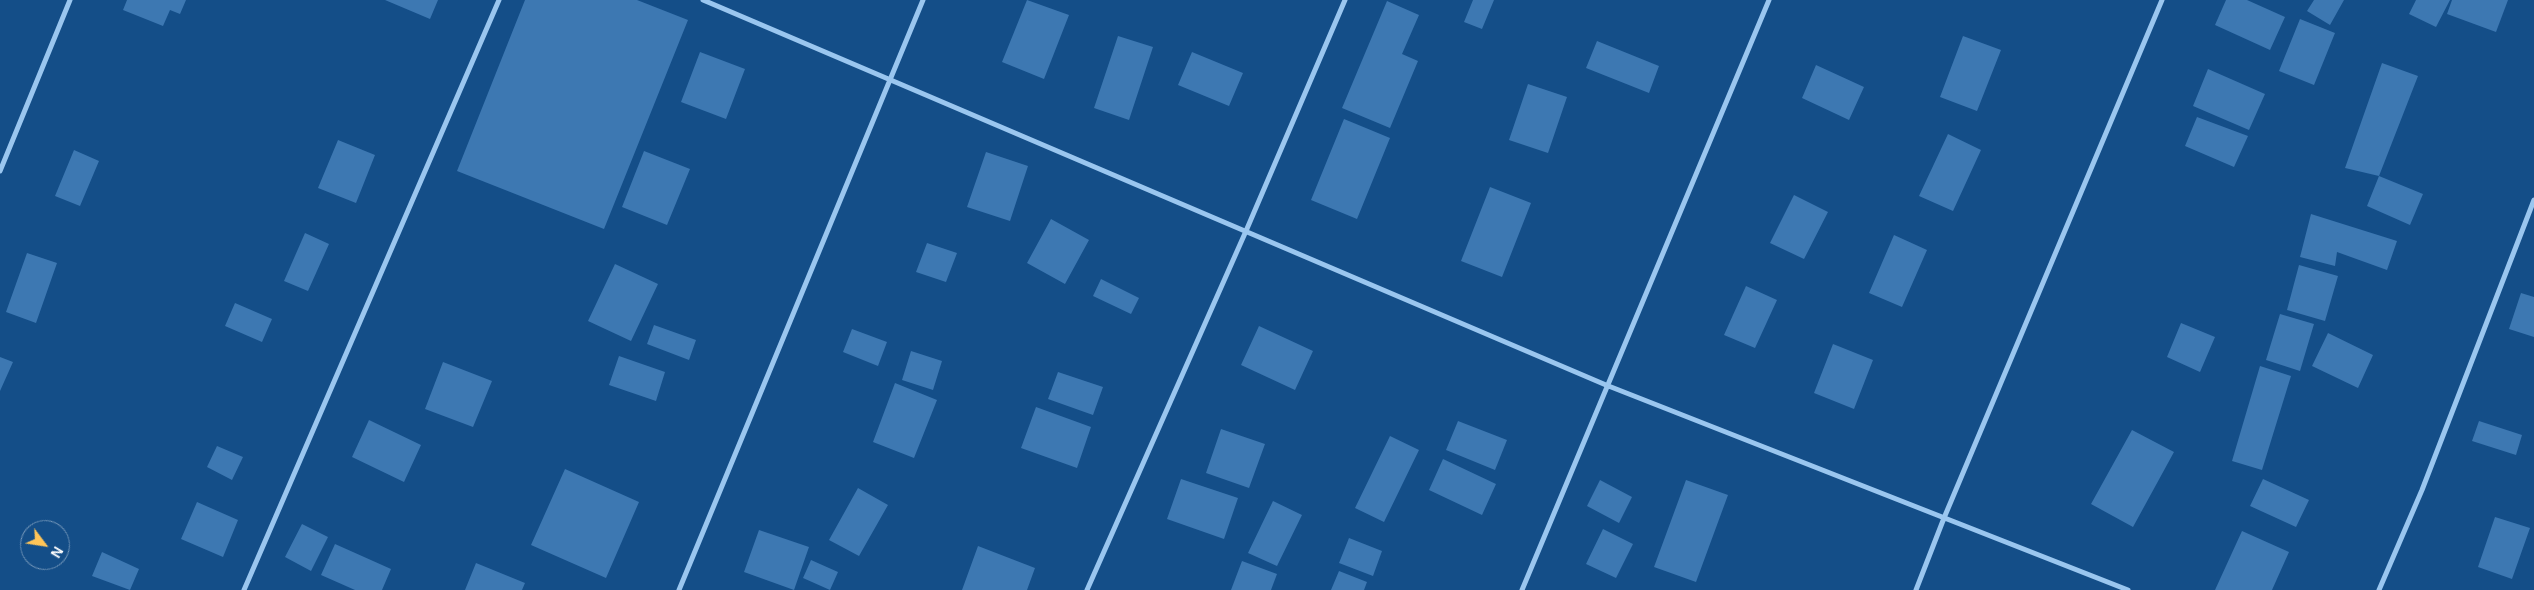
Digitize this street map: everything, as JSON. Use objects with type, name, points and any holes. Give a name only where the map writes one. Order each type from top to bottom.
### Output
[{"type":"street","points":[[0,171],[70,0]]},
{"type":"street","points":[[244,590],[499,0]]},
{"type":"street","points":[[703,0],[1606,385],[2128,590]]},
{"type":"street","points":[[679,590],[892,80],[923,0]]},
{"type":"street","points":[[1087,590],[1246,231],[1345,0]]},
{"type":"street","points":[[1522,590],[1606,385],[1769,0]]},
{"type":"street","points":[[1916,590],[1944,518],[2162,0]]},
{"type":"street","points":[[2379,590],[2422,490],[2534,200]]},
{"type":"building","points":[[127,0],[186,0],[180,14],[170,10],[163,26],[123,10]]},
{"type":"building","points":[[385,0],[438,0],[430,19]]},
{"type":"building","points":[[525,0],[637,0],[688,20],[604,229],[457,171]]},
{"type":"building","points":[[1027,0],[1069,15],[1044,79],[1002,62]]},
{"type":"building","points":[[1473,0],[1494,0],[1482,29],[1464,22]]},
{"type":"building","points":[[2226,0],[2247,0],[2285,17],[2270,50],[2215,25]]},
{"type":"building","points":[[2314,0],[2344,0],[2330,25],[2307,11]]},
{"type":"building","points":[[2416,0],[2450,0],[2436,27],[2409,14]]},
{"type":"building","points":[[2452,0],[2508,0],[2496,32],[2447,14]]},
{"type":"building","points":[[1387,1],[1419,15],[1402,54],[1418,61],[1390,128],[1342,108]]},
{"type":"building","points":[[2300,19],[2335,33],[2314,85],[2279,71]]},
{"type":"building","points":[[1118,36],[1153,47],[1129,120],[1094,108]]},
{"type":"building","points":[[1963,36],[2001,50],[1977,111],[1940,97]]},
{"type":"building","points":[[1597,41],[1659,66],[1649,93],[1586,68]]},
{"type":"building","points":[[700,52],[745,69],[726,119],[681,102]]},
{"type":"building","points":[[1192,52],[1243,73],[1229,106],[1178,85]]},
{"type":"building","points":[[2382,63],[2418,76],[2379,176],[2345,168]]},
{"type":"building","points":[[1816,65],[1864,87],[1849,120],[1802,98]]},
{"type":"building","points":[[2208,69],[2265,94],[2249,130],[2193,106]]},
{"type":"building","points":[[1528,84],[1567,97],[1548,153],[1509,140]]},
{"type":"building","points":[[2197,117],[2248,136],[2234,167],[2185,146]]},
{"type":"building","points":[[1344,119],[1390,138],[1357,219],[1311,200]]},
{"type":"building","points":[[1948,134],[1981,150],[1953,211],[1919,196]]},
{"type":"building","points":[[338,140],[375,155],[356,203],[318,188]]},
{"type":"building","points":[[74,150],[99,161],[80,206],[55,196]]},
{"type":"building","points":[[644,151],[690,169],[667,225],[622,207]]},
{"type":"building","points":[[986,152],[1028,166],[1010,221],[967,207]]},
{"type":"building","points":[[2379,176],[2423,194],[2410,225],[2367,206]]},
{"type":"building","points":[[1490,187],[1531,203],[1502,277],[1461,261]]},
{"type":"building","points":[[1794,195],[1828,212],[1804,259],[1770,243]]},
{"type":"building","points":[[2311,214],[2397,241],[2387,270],[2337,252],[2335,266],[2300,257]]},
{"type":"building","points":[[1051,219],[1089,240],[1065,284],[1027,263]]},
{"type":"building","points":[[305,233],[329,244],[308,291],[284,281]]},
{"type":"building","points":[[1894,235],[1927,250],[1902,307],[1869,293]]},
{"type":"building","points":[[927,243],[957,253],[946,282],[916,272]]},
{"type":"building","points":[[27,253],[57,263],[36,323],[6,312]]},
{"type":"building","points":[[615,264],[658,284],[631,341],[588,321]]},
{"type":"building","points":[[2299,265],[2338,276],[2325,321],[2287,310]]},
{"type":"building","points":[[1101,279],[1139,298],[1131,314],[1093,296]]},
{"type":"building","points":[[1746,286],[1777,300],[1755,348],[1724,335]]},
{"type":"building","points":[[2521,293],[2534,297],[2534,337],[2509,329]]},
{"type":"building","points":[[235,303],[272,319],[262,342],[225,326]]},
{"type":"building","points":[[2280,314],[2314,324],[2300,371],[2266,360]]},
{"type":"building","points":[[2181,323],[2215,337],[2200,372],[2167,357]]},
{"type":"building","points":[[654,325],[696,340],[689,360],[647,344]]},
{"type":"building","points":[[1259,326],[1313,351],[1295,390],[1241,365]]},
{"type":"building","points":[[852,329],[887,342],[878,366],[843,352]]},
{"type":"building","points":[[2328,333],[2373,355],[2358,388],[2312,366]]},
{"type":"building","points":[[1833,344],[1873,360],[1854,409],[1814,393]]},
{"type":"building","points":[[911,351],[942,361],[933,390],[902,380]]},
{"type":"building","points":[[619,356],[665,372],[656,401],[609,385]]},
{"type":"building","points":[[0,357],[13,362],[0,391]]},
{"type":"building","points":[[443,362],[492,381],[473,427],[425,409]]},
{"type":"building","points":[[2260,366],[2291,376],[2262,470],[2232,461]]},
{"type":"building","points":[[1058,372],[1103,387],[1093,415],[1048,399]]},
{"type":"building","points":[[895,383],[937,400],[914,458],[873,442]]},
{"type":"building","points":[[1036,407],[1091,427],[1077,468],[1021,448]]},
{"type":"building","points":[[369,420],[421,445],[404,482],[352,457]]},
{"type":"building","points":[[1458,421],[1507,440],[1495,470],[1446,450]]},
{"type":"building","points":[[2479,421],[2522,435],[2516,455],[2472,441]]},
{"type":"building","points":[[1221,429],[1265,444],[1249,488],[1206,473]]},
{"type":"building","points":[[2132,430],[2174,452],[2133,527],[2091,504]]},
{"type":"building","points":[[1390,436],[1419,450],[1384,522],[1355,508]]},
{"type":"building","points":[[217,446],[243,457],[232,480],[207,467]]},
{"type":"building","points":[[1443,459],[1496,484],[1482,515],[1429,490]]},
{"type":"building","points":[[565,469],[639,502],[606,578],[531,545]]},
{"type":"building","points":[[1181,479],[1238,498],[1224,539],[1167,519]]},
{"type":"building","points":[[2263,479],[2309,500],[2296,527],[2250,506]]},
{"type":"building","points":[[1600,480],[1632,497],[1619,523],[1587,506]]},
{"type":"building","points":[[1686,480],[1728,495],[1696,582],[1654,567]]},
{"type":"building","points":[[858,488],[888,505],[859,556],[829,540]]},
{"type":"building","points":[[1273,501],[1302,515],[1277,566],[1248,553]]},
{"type":"building","points":[[197,502],[238,520],[223,557],[181,539]]},
{"type":"building","points":[[2495,517],[2530,528],[2512,579],[2478,567]]},
{"type":"building","points":[[302,524],[328,537],[311,571],[285,557]]},
{"type":"building","points":[[1603,529],[1633,544],[1616,578],[1586,564]]},
{"type":"building","points":[[759,530],[809,547],[794,590],[744,572]]},
{"type":"building","points":[[2242,531],[2289,552],[2272,590],[2215,590]]},
{"type":"building","points":[[1349,538],[1382,551],[1373,576],[1339,563]]},
{"type":"building","points":[[335,544],[391,569],[382,590],[355,590],[321,575]]},
{"type":"building","points":[[978,546],[1035,568],[1027,590],[962,590]]},
{"type":"building","points":[[102,552],[139,569],[130,590],[92,576]]},
{"type":"building","points":[[811,560],[838,572],[830,590],[803,578]]},
{"type":"building","points":[[1242,561],[1277,574],[1271,590],[1231,590]]},
{"type":"building","points":[[476,563],[525,583],[522,590],[465,590]]},
{"type":"building","points":[[1339,571],[1367,582],[1364,590],[1331,590]]}]
